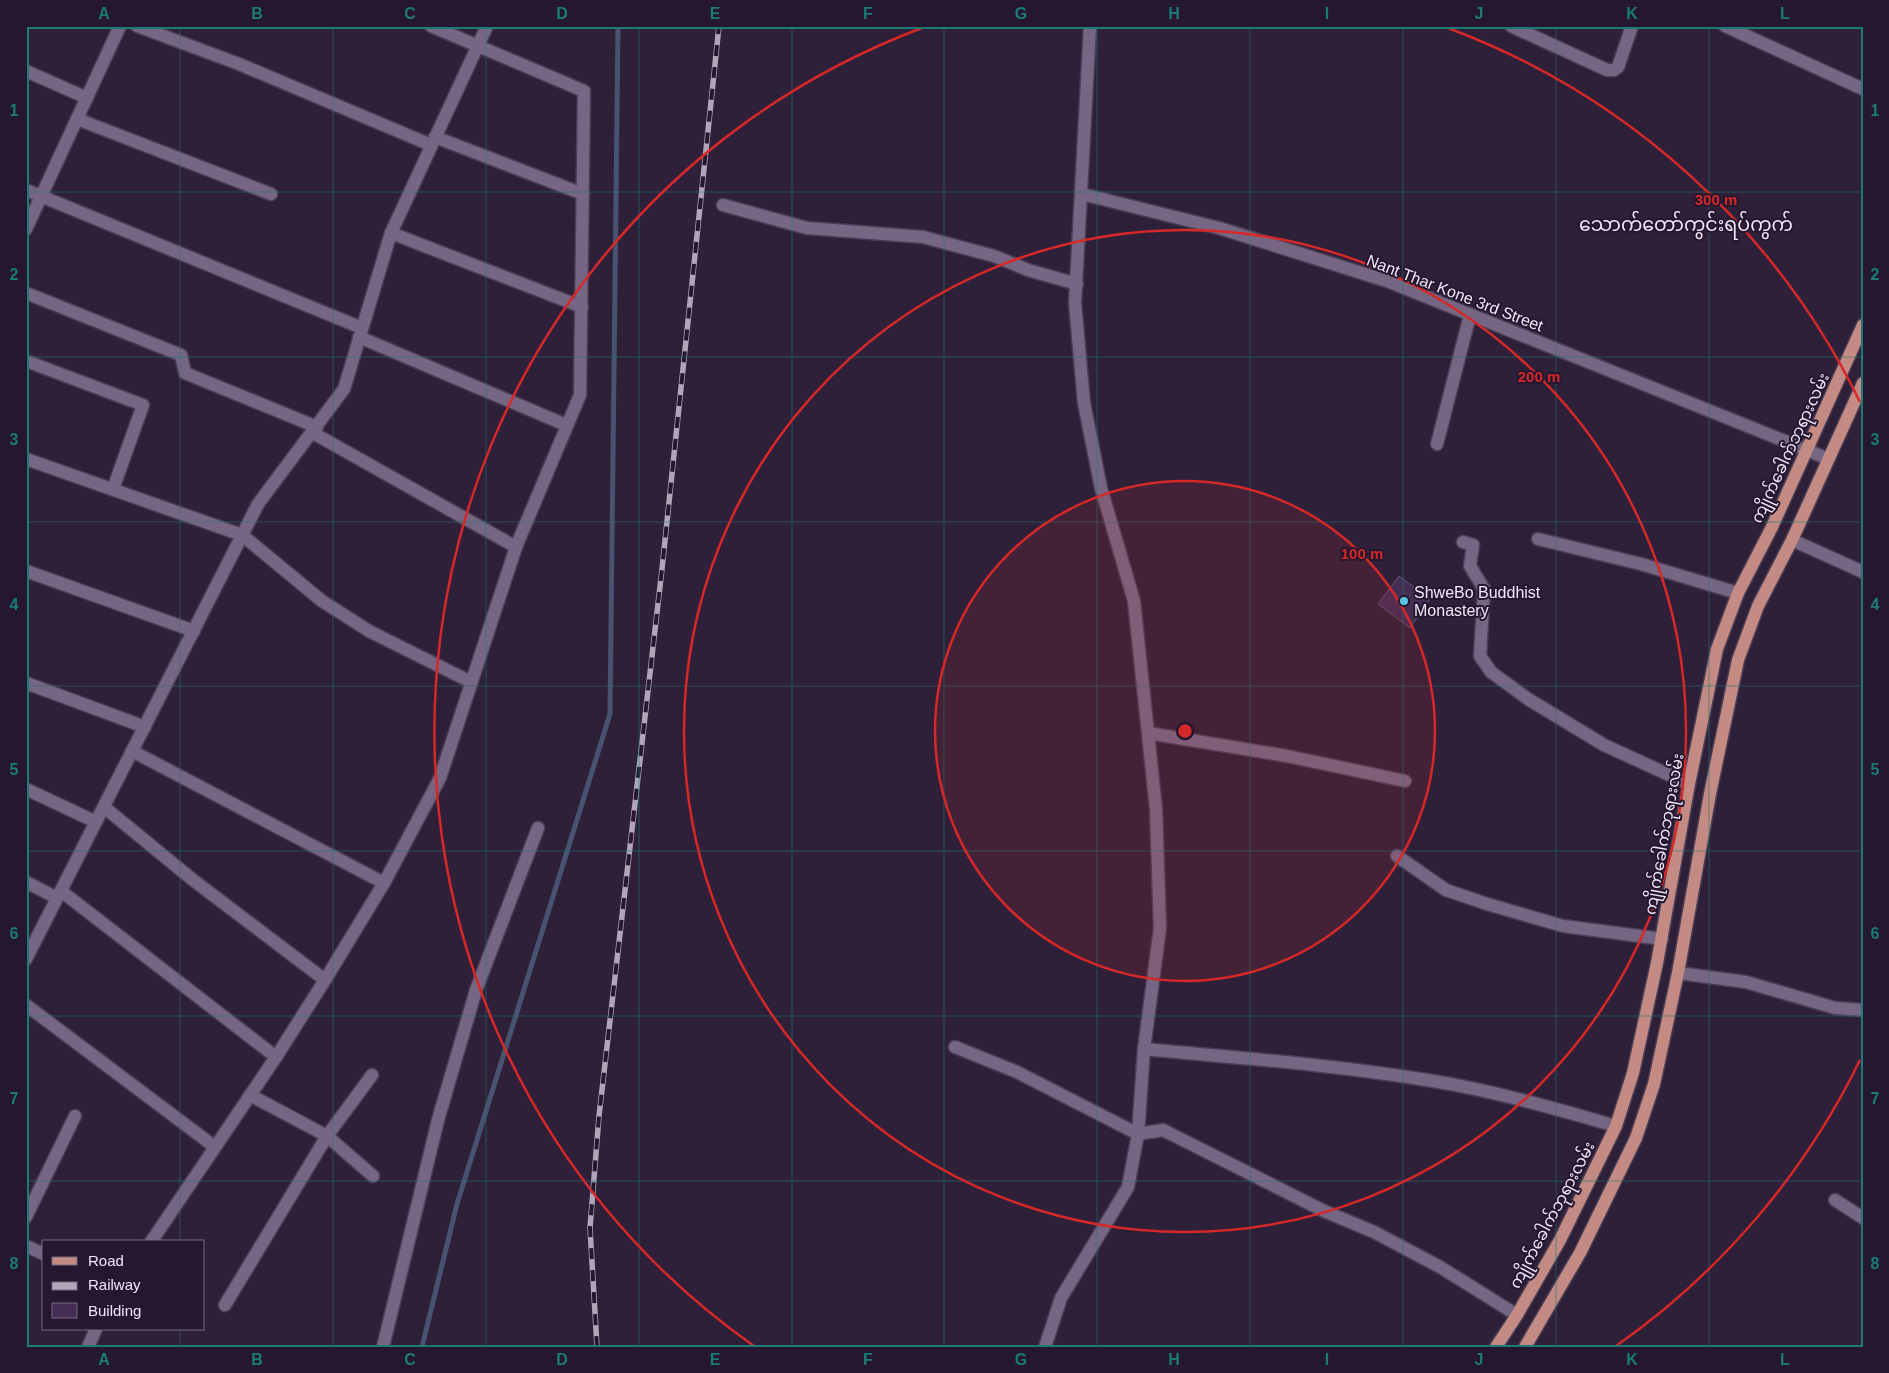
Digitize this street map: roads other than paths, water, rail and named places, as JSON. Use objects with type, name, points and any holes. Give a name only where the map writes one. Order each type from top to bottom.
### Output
[{"type":"main road","name":"ကျိုက်ခေါက်ဘုရားလမ်း","points":[[1496,1347],[1517,1315],[1560,1240],[1616,1126],[1633,1073],[1662,940],[1689,784],[1717,649],[1738,594],[1772,527],[1796,470],[1807,450],[1863,325]]},
{"type":"main road","points":[[1524,1347],[1580,1253],[1636,1138],[1654,1084],[1678,973],[1710,794],[1738,660],[1758,606],[1792,540],[1863,383]]},
{"type":"street","points":[[26,229],[120,26]]},
{"type":"street","points":[[137,26],[239,64],[433,141],[583,194]]},
{"type":"street","points":[[153,1240],[276,1057],[325,980],[384,883],[440,778],[516,547],[580,395],[584,91],[431,26]]},
{"type":"street","points":[[26,959],[258,504],[344,389],[391,233],[487,26]]},
{"type":"street","points":[[1045,1347],[1061,1298],[1128,1187],[1138,1134],[1144,1049],[1160,928],[1156,809],[1134,601],[1101,488],[1084,403],[1076,303],[1090,26]]},
{"type":"street","points":[[1516,27],[1607,70],[1614,70],[1618,67],[1632,26]]},
{"type":"street","points":[[1725,26],[1863,89]]},
{"type":"street","points":[[26,70],[87,98]]},
{"type":"street","points":[[77,119],[271,194]]},
{"type":"street","points":[[26,190],[361,332],[566,426]]},
{"type":"street","name":"Nant Thar Kone 3rd Street","points":[[1082,194],[1219,228],[1387,281],[1828,460]]},
{"type":"street","points":[[723,205],[807,228],[923,237],[994,256],[1028,270],[1077,284]]},
{"type":"street","points":[[391,233],[582,307]]},
{"type":"street","points":[[26,293],[182,355],[185,373],[315,430],[516,547]]},
{"type":"street","points":[[1437,444],[1470,315]]},
{"type":"street","points":[[26,361],[143,405],[113,489]]},
{"type":"street","points":[[26,459],[242,535],[322,601],[369,631],[471,682]]},
{"type":"street","points":[[1538,539],[1641,564],[1738,594]]},
{"type":"street","points":[[1792,540],[1863,572]]},
{"type":"street","points":[[1463,542],[1473,546],[1470,566],[1484,589],[1480,656],[1491,672],[1528,699],[1604,745],[1689,784]]},
{"type":"street","points":[[26,571],[194,631]]},
{"type":"street","points":[[26,682],[145,727]]},
{"type":"street","points":[[1148,733],[1287,756],[1406,781]]},
{"type":"street","points":[[132,751],[384,883]]},
{"type":"street","points":[[26,788],[96,822]]},
{"type":"street","points":[[104,807],[193,880],[325,980]]},
{"type":"street","points":[[383,1347],[438,1120],[476,990],[538,828]]},
{"type":"street","points":[[1398,856],[1446,890],[1487,904],[1563,926],[1662,940]]},
{"type":"street","points":[[26,882],[59,895],[276,1057]]},
{"type":"street","points":[[1678,973],[1746,982],[1834,1008],[1863,1010]]},
{"type":"street","points":[[26,1005],[216,1147]]},
{"type":"street","points":[[954,1047],[1017,1072],[1138,1134],[1163,1130],[1324,1211],[1374,1232],[1440,1267],[1517,1315]]},
{"type":"street","points":[[1144,1049],[1348,1070],[1434,1081],[1520,1099],[1616,1126]]},
{"type":"street","points":[[225,1306],[327,1136],[372,1075]]},
{"type":"street","points":[[250,1095],[327,1136],[373,1176]]},
{"type":"street","points":[[26,1217],[75,1116]]},
{"type":"street","points":[[1835,1200],[1863,1218]]},
{"type":"street","points":[[26,1246],[42,1253]]},
{"type":"street","points":[[88,1347],[96,1330]]},
{"type":"waterway","points":[[422,1347],[457,1204],[610,714],[618,26]]},
{"type":"railway","points":[[597,1347],[590,1228],[599,1116],[662,569],[719,26]]},
{"type":"place","name":"ShweBo Buddhist Monastery","points":[[1404,601]]},
{"type":"district","name":"သောက်တော်ကွင်းရပ်ကွက်","points":[[1686,224]]}]
